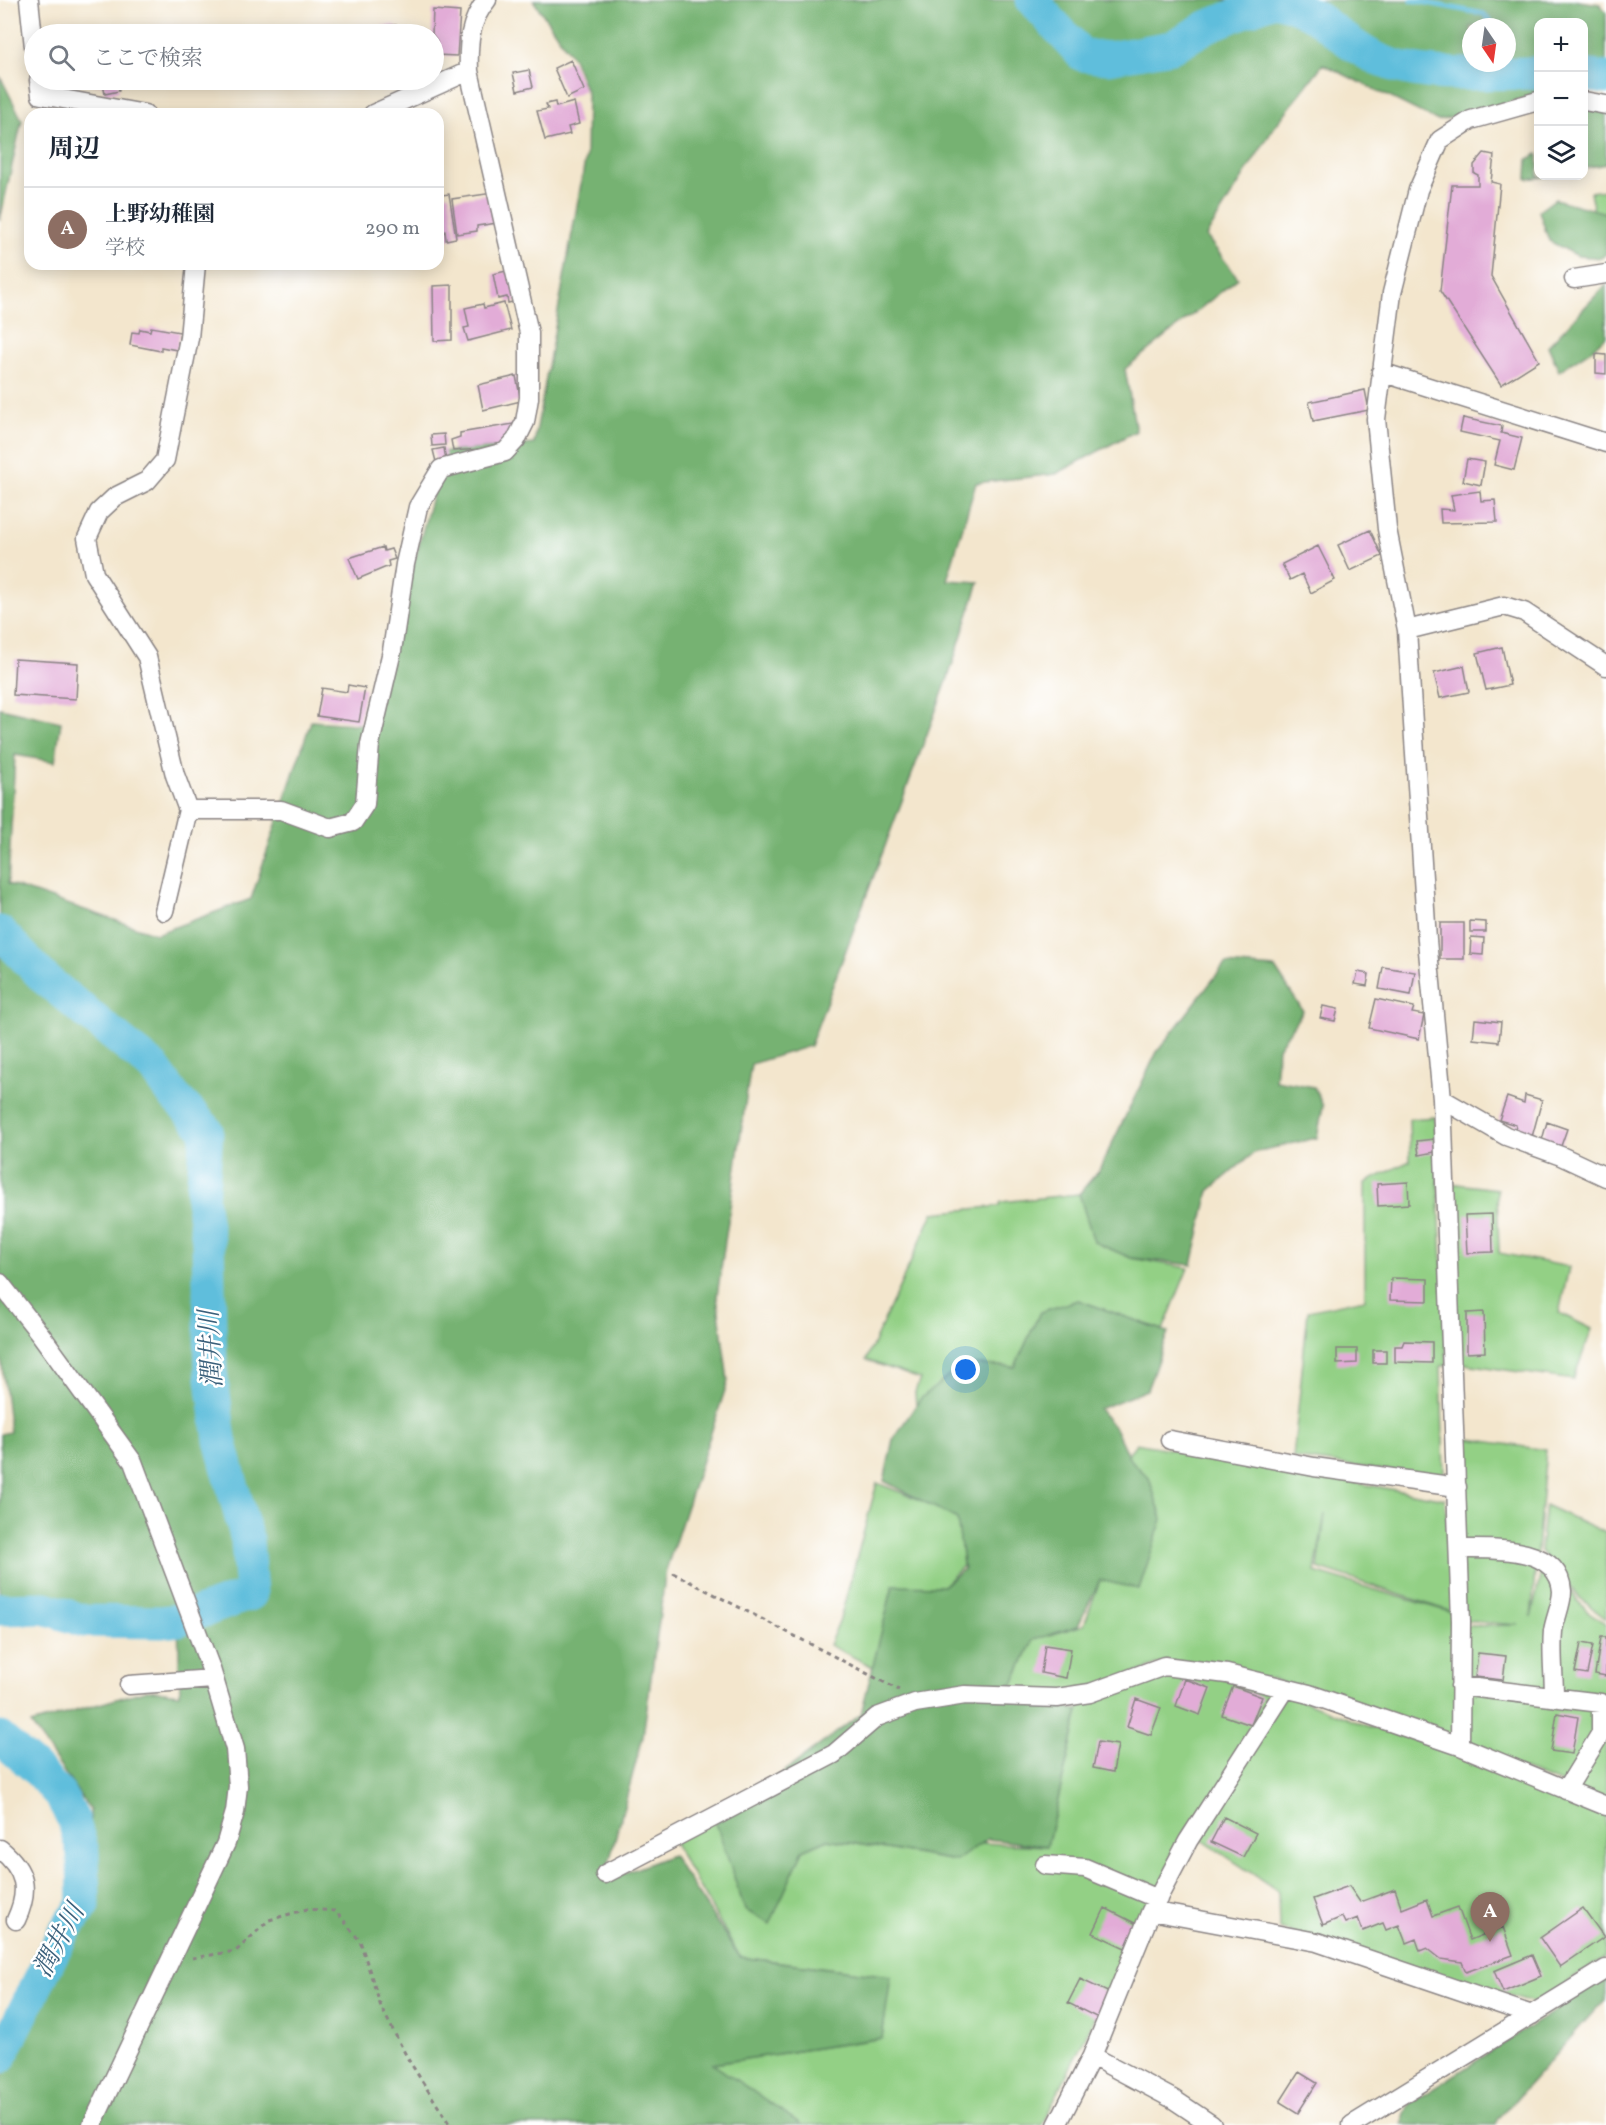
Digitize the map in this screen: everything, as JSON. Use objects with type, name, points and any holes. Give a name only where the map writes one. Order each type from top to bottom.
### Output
[{"type":"street","points":[[28,0],[31,24]]},
{"type":"street","points":[[188,810],[281,810],[330,828],[353,822],[365,804],[370,744],[392,651],[405,564],[418,507],[441,469],[505,452],[516,440],[525,422],[529,399],[529,333],[469,71],[471,30],[480,8],[487,0]]},
{"type":"street","points":[[444,82],[469,71]]},
{"type":"street","points":[[40,90],[40,95],[112,108]]},
{"type":"street","points":[[386,108],[427,90]]},
{"type":"street","points":[[1460,1746],[1458,1549],[1442,1099],[1427,940],[1407,630],[1387,529],[1379,474],[1376,419],[1392,293],[1418,190],[1440,140],[1471,120],[1534,102]]},
{"type":"street","points":[[1588,102],[1606,105]]},
{"type":"street","points":[[164,911],[188,810],[174,775],[147,657],[94,574],[87,538],[99,512],[115,497],[147,481],[165,460],[189,338],[195,270]]},
{"type":"street","points":[[1574,279],[1606,274]]},
{"type":"street","points":[[1381,372],[1606,443]]},
{"type":"street","points":[[1407,630],[1504,606],[1524,612],[1606,666]]},
{"type":"street","points":[[1442,1099],[1506,1136],[1561,1156],[1606,1177]]},
{"type":"street","points":[[0,1283],[41,1335],[133,1462],[212,1674],[235,1749],[238,1786],[236,1812],[226,1843],[92,2125]]},
{"type":"street","points":[[1170,1440],[1314,1467],[1456,1487]]},
{"type":"street","points":[[1458,1549],[1493,1549],[1544,1559],[1558,1574],[1562,1593],[1553,1633],[1554,1696]]},
{"type":"street","points":[[605,1874],[834,1754],[877,1717],[921,1702],[965,1695],[1057,1698],[1090,1693],[1164,1666],[1227,1674],[1310,1694],[1460,1746],[1606,1806]]},
{"type":"street","points":[[129,1685],[212,1674]]},
{"type":"street","points":[[1460,1686],[1601,1703],[1601,1733],[1566,1790]]},
{"type":"street","points":[[1057,2125],[1092,2056],[1154,1905],[1188,1841],[1283,1693]]},
{"type":"street","points":[[0,1849],[12,1858],[23,1879],[24,1901],[16,1920]]},
{"type":"street","points":[[1045,1865],[1085,1868],[1154,1905],[1317,1942],[1532,2015]]},
{"type":"street","points":[[1352,2125],[1606,1969]]},
{"type":"street","points":[[1092,2056],[1173,2099],[1212,2125]]},
{"type":"path","points":[[673,1573],[921,1702]]},
{"type":"path","points":[[169,1961],[236,1951],[269,1920],[297,1911],[307,1909],[336,1911],[360,1941],[381,2007],[408,2059],[450,2125]]},
{"type":"green space","points":[[533,0],[1571,0],[1600,4],[1606,12],[1606,92],[1588,90],[1588,18],[1534,18],[1534,96],[1438,121],[1323,64],[1273,129],[1206,236],[1238,278],[1125,369],[1136,431],[1056,474],[976,483],[947,580],[979,582],[947,681],[810,1046],[751,1064],[717,1296],[728,1381],[666,1570],[643,1736],[604,1881],[672,1855],[740,1957],[891,1976],[882,2038],[713,2064],[802,2125],[0,2125],[0,2082],[41,1994],[93,1902],[90,1810],[31,1724],[147,1690],[180,1694],[178,1620],[0,1600],[0,1434],[10,1432],[0,1349],[0,708],[61,722],[55,762],[15,755],[8,884],[156,934],[251,899],[311,721],[370,725],[444,452],[534,444],[586,156],[587,94],[573,58]]},
{"type":"green space","points":[[0,76],[22,120],[0,220]]},
{"type":"green space","points":[[1588,109],[1606,111],[1606,164],[1588,167]]},
{"type":"green space","points":[[1534,156],[1534,178],[1527,179],[1528,159]]},
{"type":"green space","points":[[1606,190],[1606,214],[1594,212],[1590,192]]},
{"type":"green space","points":[[1555,199],[1606,213],[1606,254],[1601,258],[1578,256],[1549,241],[1539,211]]},
{"type":"green space","points":[[1606,285],[1606,336],[1591,350],[1559,371],[1548,346]]},
{"type":"green space","points":[[1225,964],[1275,968],[1303,1011],[1278,1048],[1275,1080],[1314,1087],[1323,1106],[1317,1138],[1255,1152],[1209,1191],[1192,1265],[1131,1258],[1094,1242],[1079,1194],[1099,1170],[1157,1052]]},
{"type":"green space","points":[[1435,1117],[1447,1365],[1441,1366],[1444,1478],[1293,1458],[1308,1311],[1365,1299],[1365,1183],[1410,1161],[1409,1119]]},
{"type":"green space","points":[[1449,1183],[1497,1189],[1499,1253],[1569,1267],[1559,1313],[1592,1329],[1573,1380],[1459,1363]]},
{"type":"green space","points":[[1079,1194],[1099,1244],[1131,1258],[1188,1268],[1163,1330],[1078,1300],[1040,1312],[1015,1367],[964,1365],[916,1406],[915,1392],[920,1379],[866,1360],[933,1213],[999,1206],[1001,1202]]},
{"type":"green space","points":[[1078,1300],[1168,1332],[1147,1390],[1099,1409],[1115,1428],[1129,1458],[1149,1478],[1162,1519],[1139,1589],[1100,1580],[1078,1626],[1033,1640],[1007,1696],[1079,1710],[1047,1846],[987,1839],[956,1861],[828,1839],[803,1850],[770,1924],[745,1910],[716,1823],[861,1714],[893,1585],[943,1586],[964,1569],[957,1519],[884,1481],[893,1439],[921,1398],[964,1364],[1015,1367],[1040,1312]]},
{"type":"green space","points":[[1455,1437],[1546,1450],[1531,1618],[1544,1559],[1586,1610],[1606,1624],[1606,1800],[1460,1746],[1460,1741],[1271,1679],[1167,1661],[1091,1691],[1177,1667],[1283,1693],[1367,1726],[1517,1770],[1606,1808],[1606,1957],[1536,2003],[1279,1929],[1278,1891],[1193,1834],[1145,1916],[1042,2125],[802,2125],[712,2064],[882,2038],[890,1976],[740,1957],[672,1840],[718,1815],[745,1910],[770,1923],[803,1850],[828,1839],[949,1860],[982,1843],[1047,1846],[1083,1694],[1010,1691],[1033,1640],[1084,1625],[1100,1580],[1139,1588],[1161,1514],[1144,1474],[1125,1460],[1136,1443],[1445,1499],[1455,1613],[1318,1568],[1325,1514],[1315,1572],[1460,1615]],"holes":[[[1461,1621],[1519,1625],[1466,1626],[1461,1729]]]},
{"type":"green space","points":[[877,1483],[958,1515],[963,1566],[943,1586],[877,1669],[829,1645],[840,1619]]},
{"type":"green space","points":[[1545,1505],[1606,1533],[1606,1619],[1579,1597],[1540,1551]]},
{"type":"green space","points":[[1606,1978],[1606,2001],[1596,2009],[1499,2118],[1496,2125],[1401,2125],[1409,2104]]},
{"type":"building","points":[[433,10],[460,12],[457,56],[444,55],[444,24],[432,24]]},
{"type":"building","points":[[571,60],[584,90],[567,98],[554,68]]},
{"type":"building","points":[[529,70],[533,87],[517,91],[513,73]]},
{"type":"building","points":[[104,90],[119,90],[119,91],[105,94]]},
{"type":"building","points":[[555,102],[556,107],[574,102],[579,124],[568,127],[570,134],[545,140],[537,111],[548,109],[546,104]]},
{"type":"building","points":[[1484,153],[1494,155],[1491,182],[1500,184],[1491,276],[1539,361],[1501,385],[1440,291],[1452,185],[1478,185],[1478,175],[1474,173],[1474,165]]},
{"type":"building","points":[[493,193],[497,223],[477,226],[477,231],[457,234],[452,199]]},
{"type":"building","points":[[449,194],[456,238],[446,240],[444,195]]},
{"type":"building","points":[[511,270],[517,301],[508,303],[507,297],[498,299],[493,274]]},
{"type":"building","points":[[452,285],[452,340],[434,341],[433,286]]},
{"type":"building","points":[[504,303],[511,330],[468,341],[464,328],[469,327],[465,308],[483,304],[484,308]]},
{"type":"building","points":[[151,327],[180,332],[177,350],[161,347],[161,351],[130,345],[132,332],[139,333],[140,329],[150,331]]},
{"type":"building","points":[[1596,354],[1606,355],[1606,374],[1596,373]]},
{"type":"building","points":[[516,376],[521,401],[483,410],[478,385]]},
{"type":"building","points":[[1365,390],[1369,410],[1313,421],[1309,402]]},
{"type":"building","points":[[1463,418],[1502,426],[1501,433],[1522,438],[1514,470],[1494,465],[1500,441],[1460,432]]},
{"type":"building","points":[[513,424],[515,430],[507,447],[453,451],[451,440],[460,437],[460,433]]},
{"type":"building","points":[[444,434],[445,445],[432,446],[431,435]]},
{"type":"building","points":[[444,448],[446,461],[436,462],[433,450]]},
{"type":"building","points":[[1467,459],[1485,462],[1481,485],[1463,481]]},
{"type":"building","points":[[1480,491],[1481,501],[1495,500],[1497,522],[1441,523],[1440,509],[1454,510],[1451,495]]},
{"type":"building","points":[[1370,530],[1382,556],[1350,571],[1338,545]]},
{"type":"building","points":[[1318,546],[1335,580],[1311,593],[1302,574],[1290,580],[1282,564]]},
{"type":"building","points":[[383,547],[384,551],[391,549],[395,559],[388,561],[389,566],[358,579],[349,558]]},
{"type":"building","points":[[1502,647],[1510,685],[1486,690],[1477,653]]},
{"type":"building","points":[[15,659],[78,663],[76,699],[13,695]]},
{"type":"building","points":[[1464,666],[1469,692],[1440,698],[1434,673]]},
{"type":"building","points":[[348,685],[365,688],[359,722],[317,716],[322,688],[347,692]]},
{"type":"building","points":[[1470,921],[1486,922],[1486,932],[1470,932]]},
{"type":"building","points":[[1440,923],[1464,923],[1464,959],[1440,959]]},
{"type":"building","points":[[1471,937],[1484,938],[1483,955],[1470,954]]},
{"type":"building","points":[[1383,967],[1415,972],[1411,995],[1379,989]]},
{"type":"building","points":[[1358,972],[1369,974],[1367,986],[1355,984]]},
{"type":"building","points":[[1376,999],[1414,1007],[1412,1013],[1424,1015],[1419,1039],[1369,1028]]},
{"type":"building","points":[[1323,1006],[1338,1009],[1335,1021],[1320,1018]]},
{"type":"building","points":[[1475,1019],[1501,1022],[1499,1042],[1473,1039]]},
{"type":"building","points":[[1525,1095],[1542,1100],[1532,1137],[1515,1131],[1516,1125],[1499,1120],[1507,1097],[1524,1103]]},
{"type":"building","points":[[1547,1122],[1567,1129],[1561,1146],[1542,1140]]},
{"type":"building","points":[[1434,1139],[1435,1152],[1419,1155],[1417,1141]]},
{"type":"building","points":[[1408,1182],[1409,1204],[1378,1206],[1377,1184]]},
{"type":"building","points":[[1492,1214],[1493,1252],[1467,1253],[1465,1215]]},
{"type":"building","points":[[1391,1278],[1428,1279],[1428,1301],[1390,1300]]},
{"type":"building","points":[[1484,1312],[1485,1352],[1467,1353],[1467,1313]]},
{"type":"building","points":[[1404,1341],[1432,1342],[1432,1363],[1395,1362],[1395,1346],[1402,1346]]},
{"type":"building","points":[[1337,1349],[1357,1349],[1357,1363],[1337,1364]]},
{"type":"building","points":[[1373,1350],[1386,1350],[1386,1363],[1373,1363]]},
{"type":"building","points":[[1601,1637],[1606,1637],[1606,1676],[1595,1674]]},
{"type":"building","points":[[1581,1643],[1593,1645],[1587,1674],[1575,1672]]},
{"type":"building","points":[[1045,1645],[1071,1649],[1066,1678],[1041,1673]]},
{"type":"building","points":[[1478,1653],[1506,1656],[1503,1680],[1475,1677]]},
{"type":"building","points":[[1185,1679],[1210,1688],[1200,1715],[1176,1706]]},
{"type":"building","points":[[1233,1686],[1262,1697],[1251,1725],[1222,1715]]},
{"type":"building","points":[[1136,1699],[1161,1708],[1151,1735],[1127,1727]]},
{"type":"building","points":[[1557,1713],[1578,1717],[1572,1754],[1551,1751]]},
{"type":"building","points":[[1098,1742],[1118,1745],[1113,1772],[1093,1768]]},
{"type":"building","points":[[1224,1817],[1256,1833],[1243,1857],[1211,1842]]},
{"type":"building","points":[[1349,1886],[1360,1902],[1395,1889],[1402,1909],[1427,1899],[1433,1916],[1458,1907],[1470,1940],[1503,1927],[1513,1955],[1466,1972],[1462,1962],[1441,1959],[1427,1948],[1420,1951],[1416,1939],[1406,1943],[1399,1925],[1386,1930],[1383,1923],[1363,1931],[1358,1918],[1345,1923],[1342,1917],[1323,1925],[1313,1899]]},
{"type":"building","points":[[1105,1908],[1137,1924],[1125,1948],[1093,1933]]},
{"type":"building","points":[[1583,1908],[1604,1937],[1560,1967],[1540,1938]]},
{"type":"building","points":[[1532,1955],[1541,1976],[1503,1992],[1494,1971]]},
{"type":"building","points":[[1080,1979],[1112,1994],[1100,2019],[1068,2003]]},
{"type":"building","points":[[1299,2072],[1317,2083],[1298,2113],[1280,2102]]},
{"type":"waterway","points":[[1032,0],[1082,55],[1108,58],[1172,47],[1208,26],[1274,0]]},
{"type":"waterway","points":[[1275,0],[1315,16],[1366,53],[1407,69],[1450,74],[1534,73]]},
{"type":"waterway","points":[[1412,0],[1484,14],[1487,18]]},
{"type":"waterway","points":[[1588,76],[1606,78]]},
{"type":"waterway","name":"潤井川","points":[[0,932],[45,979],[155,1069],[174,1096],[207,1130],[202,1199],[208,1240],[211,1371],[220,1440],[247,1540],[251,1594],[179,1620],[161,1622],[84,1621],[45,1608],[0,1609]]},
{"type":"waterway","name":"潤井川","points":[[0,1738],[35,1768],[60,1795],[73,1819],[83,1852],[84,1905],[63,1933],[0,2058]]},
{"type":"place","name":"上野幼稚園","points":[[1490,1942]]}]
